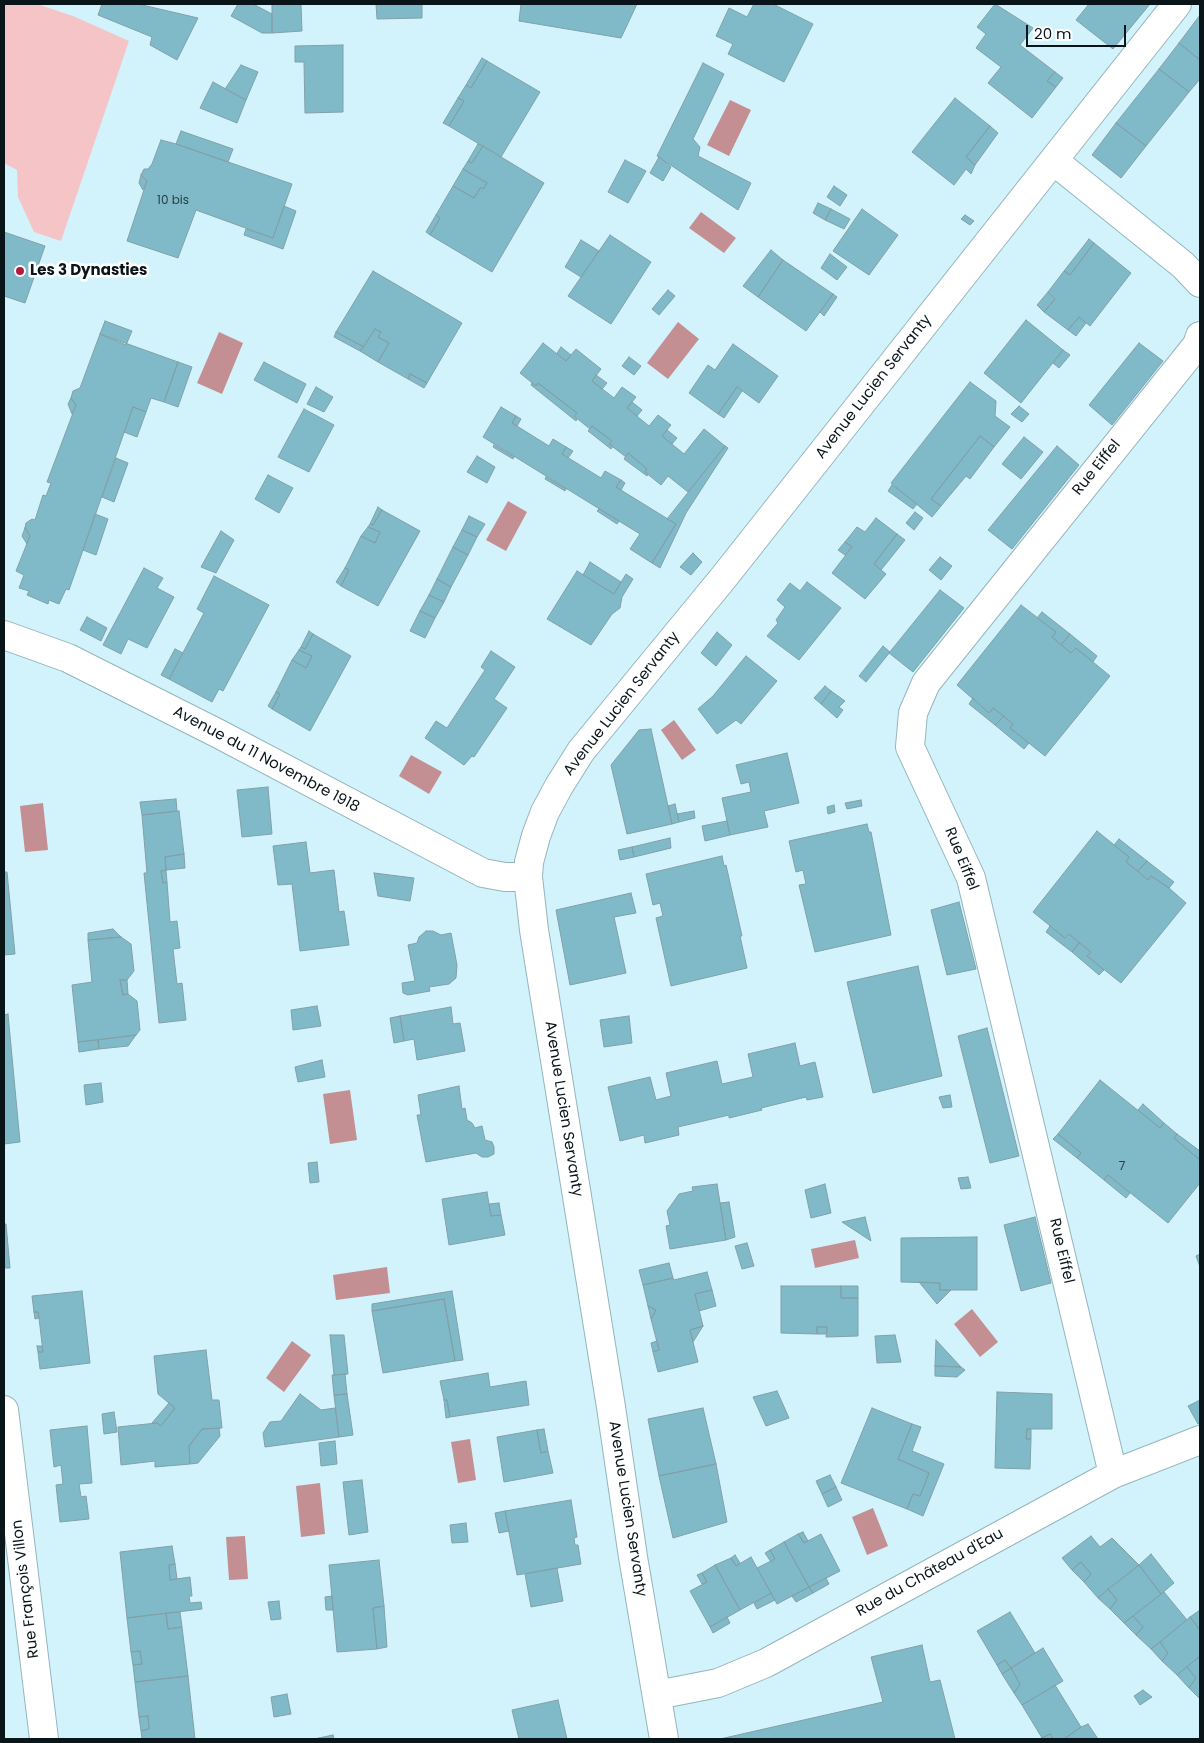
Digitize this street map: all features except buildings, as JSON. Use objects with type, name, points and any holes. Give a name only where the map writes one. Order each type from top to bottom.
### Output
[{"type":"street","name":"Avenue Lucien Servanty","points":[[664,1739],[633,1557],[536,940],[528,877],[529,862],[536,836],[558,786],[582,751],[730,569],[1054,162],[1177,4]]},
{"type":"street","points":[[1054,162],[1183,265],[1200,283]]},
{"type":"street","name":"Rue Eiffel","points":[[1113,1474],[972,878],[910,747],[913,713],[926,683],[1197,345],[1200,336]]},
{"type":"street","name":"Avenue du 11 Novembre 1918","points":[[4,635],[68,658],[217,733],[482,873],[528,877]]},
{"type":"street","name":"Rue François Villon","points":[[4,1410],[44,1739]]},
{"type":"street","name":"Rue du Château d'Eau","points":[[657,1695],[718,1683],[766,1663],[1113,1474],[1200,1440]]},
{"type":"shaded area","points":[[4,4],[37,4],[73,16],[129,41],[61,241],[34,232],[18,197],[17,170],[4,163]]},
{"type":"shaded area","points":[[730,100],[751,110],[729,156],[707,145]]},
{"type":"shaded area","points":[[701,212],[736,238],[724,253],[689,228]]},
{"type":"shaded area","points":[[678,322],[699,339],[668,379],[647,363]]},
{"type":"shaded area","points":[[219,332],[243,343],[222,394],[197,383]]},
{"type":"shaded area","points":[[508,501],[527,512],[506,551],[486,540]]},
{"type":"shaded area","points":[[674,720],[696,750],[682,760],[661,730]]},
{"type":"shaded area","points":[[411,755],[442,772],[429,794],[399,776]]},
{"type":"shaded area","points":[[43,803],[48,850],[25,852],[20,806]]},
{"type":"shaded area","points":[[350,1090],[357,1140],[330,1144],[323,1094]]},
{"type":"shaded area","points":[[855,1240],[859,1258],[815,1268],[811,1249]]},
{"type":"shaded area","points":[[387,1267],[390,1293],[336,1300],[333,1275]]},
{"type":"shaded area","points":[[972,1309],[998,1342],[980,1357],[954,1324]]},
{"type":"shaded area","points":[[292,1341],[311,1355],[284,1392],[266,1378]]},
{"type":"shaded area","points":[[470,1439],[476,1480],[458,1483],[451,1442]]},
{"type":"shaded area","points":[[320,1483],[325,1534],[301,1537],[296,1486]]},
{"type":"shaded area","points":[[873,1508],[888,1546],[867,1555],[852,1517]]},
{"type":"shaded area","points":[[245,1536],[248,1579],[229,1580],[226,1537]]},
{"type":"place","name":"Les 3 Dynasties","points":[[20,271]]}]
